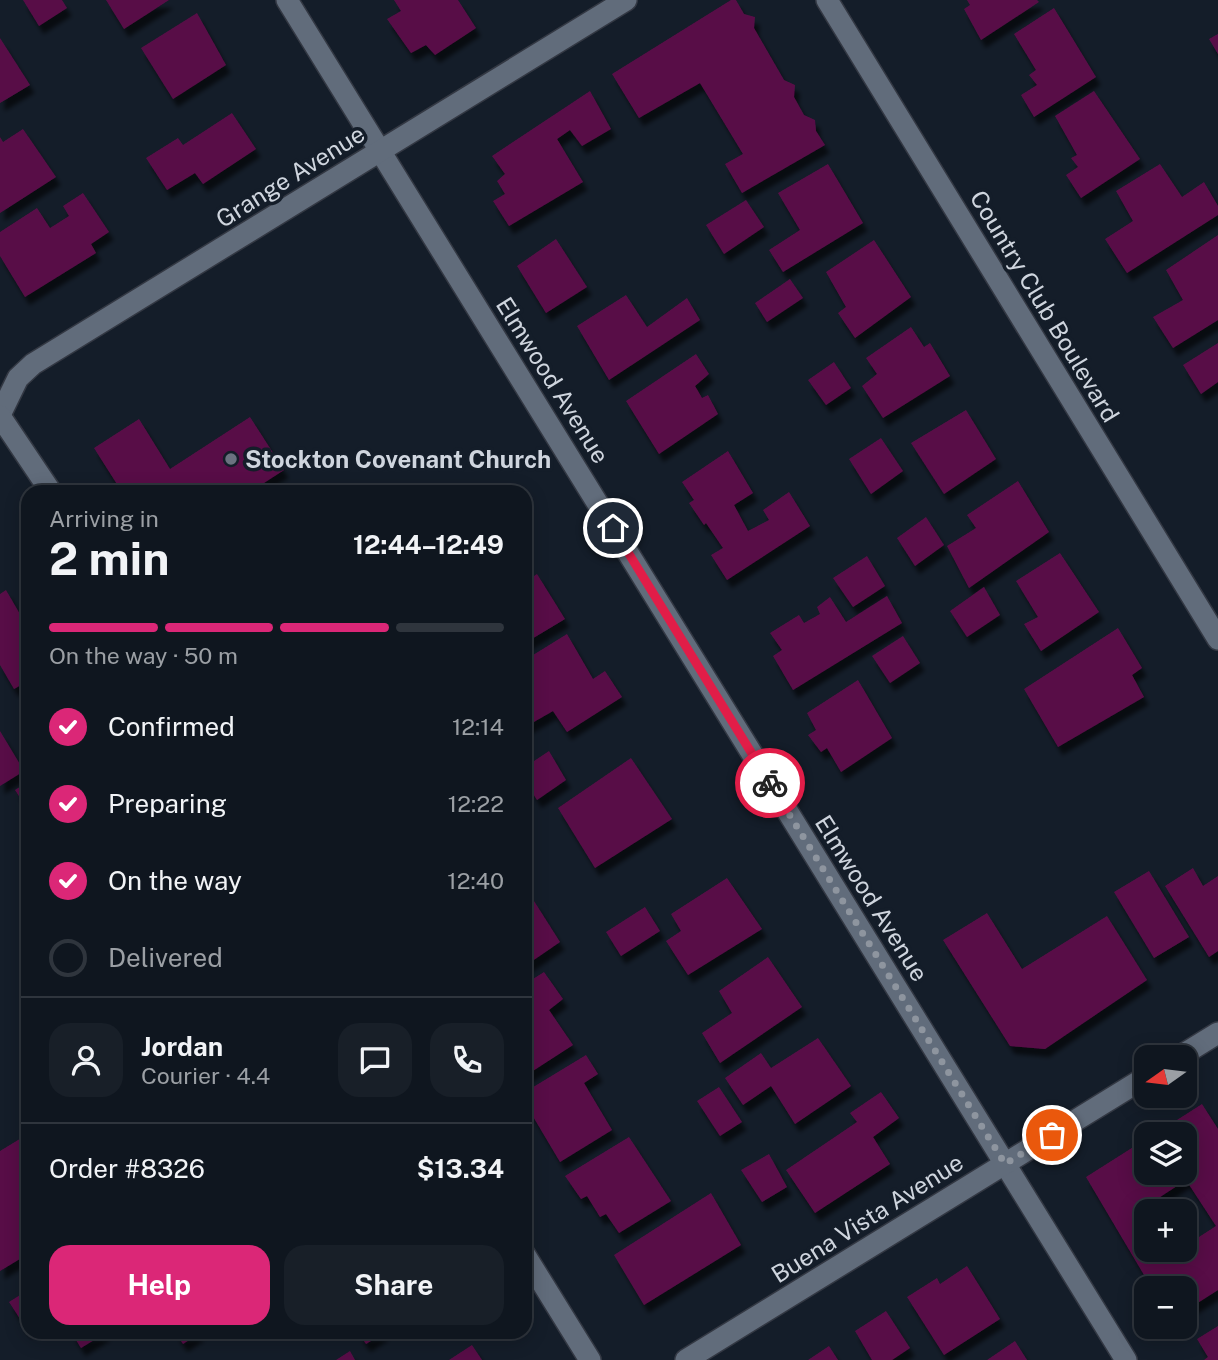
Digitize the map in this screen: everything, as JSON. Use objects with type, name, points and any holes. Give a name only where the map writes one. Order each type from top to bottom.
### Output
[{"type":"street","name":"Elmwood Avenue","points":[[287,0],[1126,1360]]},
{"type":"street","name":"Grange Avenue","points":[[0,416],[18,378],[33,364],[625,0]]},
{"type":"street","name":"Country Club Boulevard","points":[[827,0],[1218,639]]},
{"type":"street","points":[[0,416],[46,485]]},
{"type":"street","points":[[1197,1046],[1218,1033]]},
{"type":"street","name":"Buena Vista Avenue","points":[[686,1360],[1134,1084]]},
{"type":"street","points":[[532,1266],[590,1360]]},
{"type":"building","points":[[23,0],[62,0],[67,8],[39,26]]},
{"type":"building","points":[[106,0],[169,0],[124,29]]},
{"type":"building","points":[[394,0],[458,0],[476,28],[435,55],[426,45],[411,53],[387,19],[401,11]]},
{"type":"building","points":[[731,0],[736,0],[744,14],[755,17],[754,28],[784,80],[795,85],[794,97],[804,115],[815,120],[816,131],[825,145],[742,193],[725,164],[743,154],[700,83],[639,118],[612,74]]},
{"type":"building","points":[[967,0],[1039,2],[981,40],[964,9],[970,5]]},
{"type":"building","points":[[1054,8],[1096,77],[1034,117],[1021,95],[1037,85],[1029,75],[1036,70],[1014,34]]},
{"type":"building","points":[[197,13],[226,65],[173,99],[141,48]]},
{"type":"building","points":[[1218,34],[1218,54],[1209,39]]},
{"type":"building","points":[[0,38],[30,85],[0,103]]},
{"type":"building","points":[[590,91],[611,129],[582,146],[570,130],[557,139],[583,182],[509,226],[493,201],[505,194],[497,181],[505,174],[492,156]]},
{"type":"building","points":[[1094,91],[1140,159],[1081,198],[1066,175],[1078,167],[1071,158],[1077,155],[1055,116]]},
{"type":"building","points":[[232,113],[256,149],[203,184],[195,173],[167,190],[146,158],[178,138],[183,145]]},
{"type":"building","points":[[23,129],[56,177],[0,213],[0,137],[3,142]]},
{"type":"building","points":[[828,164],[863,223],[783,272],[769,250],[800,230],[778,193]]},
{"type":"building","points":[[1160,164],[1182,197],[1204,182],[1218,206],[1218,215],[1127,273],[1105,239],[1133,221],[1116,191]]},
{"type":"building","points":[[83,193],[109,232],[91,244],[96,253],[25,297],[0,256],[0,232],[37,208],[50,228],[69,216],[63,206]]},
{"type":"building","points":[[746,200],[764,227],[724,254],[706,225]]},
{"type":"building","points":[[1218,235],[1218,320],[1173,348],[1153,317],[1183,300],[1166,270]]},
{"type":"building","points":[[556,239],[587,287],[546,313],[517,266]]},
{"type":"building","points":[[874,240],[911,297],[855,338],[838,313],[846,307],[826,272]]},
{"type":"building","points":[[790,279],[803,298],[767,322],[755,303]]},
{"type":"building","points":[[626,295],[647,327],[687,298],[700,320],[609,380],[577,326]]},
{"type":"building","points":[[911,327],[924,347],[930,343],[950,376],[883,418],[862,386],[877,374],[866,358]]},
{"type":"building","points":[[1218,343],[1218,382],[1201,394],[1183,365]]},
{"type":"building","points":[[696,354],[709,374],[695,386],[702,398],[708,395],[718,414],[659,454],[626,401]]},
{"type":"building","points":[[834,362],[851,388],[826,405],[808,380]]},
{"type":"building","points":[[966,410],[996,459],[944,494],[911,443]]},
{"type":"building","name":"Stockton Covenant Church","points":[[250,417],[284,470],[261,485],[118,485],[94,448],[139,419],[170,469]]},
{"type":"building","points":[[881,438],[903,471],[871,494],[849,459]]},
{"type":"building","points":[[728,451],[753,493],[734,505],[748,531],[769,520],[763,510],[789,492],[810,526],[727,580],[711,555],[723,548],[689,503],[694,500],[682,482]]},
{"type":"building","points":[[1018,481],[1049,532],[969,588],[947,546],[976,528],[967,515]]},
{"type":"building","points":[[926,517],[944,545],[915,566],[897,538]]},
{"type":"building","points":[[1060,553],[1099,612],[1041,651],[1024,624],[1038,617],[1016,581]]},
{"type":"building","points":[[867,556],[885,586],[853,607],[833,578]]},
{"type":"building","points":[[537,574],[565,619],[532,639],[532,577]]},
{"type":"building","points":[[984,587],[1000,615],[967,637],[950,611]]},
{"type":"building","points":[[6,590],[21,616],[21,685],[14,689],[0,665],[0,594]]},
{"type":"building","points":[[887,596],[902,623],[793,690],[773,656],[782,650],[770,633],[799,615],[804,623],[820,614],[817,607],[830,597],[846,622]]},
{"type":"building","points":[[1118,628],[1142,668],[1132,675],[1144,697],[1058,747],[1024,689]]},
{"type":"building","points":[[567,634],[593,679],[605,671],[622,697],[567,732],[553,711],[532,723],[532,656]]},
{"type":"building","points":[[903,636],[920,663],[890,683],[872,656]]},
{"type":"building","points":[[858,680],[892,738],[841,772],[827,748],[821,752],[808,735],[816,730],[807,713]]},
{"type":"building","points":[[0,731],[21,766],[21,773],[0,786]]},
{"type":"building","points":[[549,751],[566,780],[537,800],[532,792],[532,762]]},
{"type":"building","points":[[631,758],[672,819],[595,868],[558,808]]},
{"type":"building","points":[[21,786],[21,799],[15,790]]},
{"type":"building","points":[[1193,868],[1203,886],[1218,876],[1218,951],[1209,957],[1165,886]]},
{"type":"building","points":[[1149,871],[1189,937],[1154,958],[1114,892]]},
{"type":"building","points":[[727,878],[762,929],[688,975],[666,941],[681,931],[671,914]]},
{"type":"building","points":[[534,901],[560,942],[532,961]]},
{"type":"building","points":[[645,907],[660,931],[621,956],[606,932]]},
{"type":"building","points":[[987,913],[1022,969],[1107,916],[1147,980],[1045,1049],[1010,1046],[943,940]]},
{"type":"building","points":[[768,957],[802,1007],[720,1063],[702,1033],[732,1013],[719,991]]},
{"type":"building","points":[[544,972],[563,999],[549,1010],[573,1045],[532,1071],[532,980]]},
{"type":"building","points":[[818,1038],[851,1086],[795,1124],[771,1086],[743,1105],[725,1078],[761,1053],[771,1068]]},
{"type":"building","points":[[586,1055],[598,1074],[584,1083],[612,1130],[560,1162],[532,1115],[532,1088]]},
{"type":"building","points":[[719,1087],[742,1122],[720,1136],[697,1101]]},
{"type":"building","points":[[881,1092],[899,1118],[873,1137],[890,1164],[815,1213],[786,1170],[857,1122],[850,1113]]},
{"type":"building","points":[[1202,1104],[1218,1129],[1218,1290],[1197,1303],[1197,1276],[1145,1276],[1136,1262],[1197,1262],[1197,1238],[1216,1226],[1189,1185],[1197,1185],[1197,1122],[1174,1122]]},
{"type":"building","points":[[629,1137],[671,1201],[619,1233],[606,1214],[600,1217],[587,1196],[581,1199],[565,1176]]},
{"type":"building","points":[[21,1138],[21,1258],[0,1271],[0,1151]]},
{"type":"building","points":[[1134,1147],[1134,1185],[1178,1185],[1157,1199],[1134,1199],[1134,1258],[1086,1177]]},
{"type":"building","points":[[769,1154],[787,1187],[762,1202],[741,1170]]},
{"type":"building","points":[[711,1193],[741,1245],[644,1305],[614,1255]]},
{"type":"building","points":[[967,1266],[1000,1319],[944,1355],[907,1297],[937,1278],[940,1284]]},
{"type":"building","points":[[21,1294],[21,1320],[9,1302]]},
{"type":"building","points":[[886,1311],[910,1348],[892,1360],[872,1360],[855,1331]]},
{"type":"building","points":[[1218,1326],[1218,1360],[1204,1360],[1208,1357],[1197,1339]]},
{"type":"building","points":[[75,1339],[96,1339],[81,1348]]},
{"type":"building","points":[[1015,1341],[1027,1360],[987,1360]]},
{"type":"building","points":[[472,1345],[482,1360],[449,1360]]},
{"type":"building","points":[[829,1346],[838,1360],[808,1360]]},
{"type":"building","points":[[350,1351],[355,1360],[336,1360]]},
{"type":"way so far","points":[[770,783],[1005,1164],[1052,1135]]},
{"type":"place","name":"Stockton Covenant Church","points":[[231,459]]},
{"type":"route","points":[[613,528],[770,783]]}]
